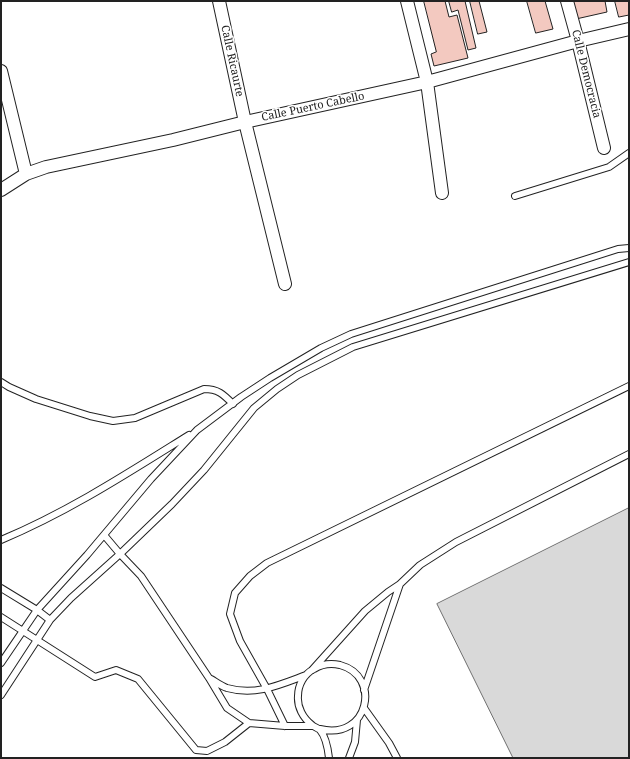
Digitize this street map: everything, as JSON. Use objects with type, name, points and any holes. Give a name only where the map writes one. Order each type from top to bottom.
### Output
[{"type":"street","name":"Calle Ricaurte","points":[[219,1],[244,122],[286,284]]},
{"type":"street","points":[[407,1],[427,82],[442,193]]},
{"type":"street","name":"Calle Democracia","points":[[567,1],[604,148]]},
{"type":"street","name":"Calle Puerto Cabello","points":[[1,190],[26,174],[46,167],[173,140],[244,122],[427,82],[629,29]]},
{"type":"street","points":[[1,71],[26,174]]},
{"type":"lane","points":[[515,196],[609,167],[629,154]]},
{"type":"lane","points":[[1,540],[32,527],[73,506],[197,430],[270,378],[321,348],[352,334],[618,249],[629,248]]},
{"type":"lane","points":[[1,695],[50,620],[71,598],[172,504],[204,470],[254,408],[277,389],[298,375],[353,347],[629,262]]},
{"type":"lane","points":[[411,315],[414,329]]},
{"type":"lane","points":[[1,382],[36,399],[90,416],[113,421],[135,418],[204,390],[213,389],[224,395],[233,404]]},
{"type":"lane","points":[[285,726],[267,689],[240,641],[230,614],[235,593],[250,576],[267,563],[629,386]]},
{"type":"lane","points":[[1,663],[37,610],[104,535],[151,479],[197,430]]},
{"type":"lane","points":[[209,678],[226,688],[251,691],[267,689],[306,675],[364,611],[400,584],[420,565],[456,542],[629,454]]},
{"type":"lane","points":[[104,535],[141,576],[209,678],[227,708],[249,724],[312,726],[320,729],[336,731],[351,726],[357,720],[364,708],[366,696],[357,675],[343,666],[336,664],[327,664],[312,670]]},
{"type":"lane","points":[[364,690],[400,584]]},
{"type":"lane","points":[[1,588],[37,610],[50,620]]},
{"type":"lane","points":[[1,618],[95,677],[116,670],[138,679],[196,750],[207,751],[225,742],[249,724]]},
{"type":"lane","points":[[306,675],[298,690],[299,706],[302,713],[312,726]]},
{"type":"lane","points":[[364,708],[389,743],[397,758]]},
{"type":"lane","points":[[349,758],[355,742],[357,720]]},
{"type":"lane","points":[[320,729],[327,744],[329,758]]},
{"type":"shaded area","points":[[629,508],[629,758],[513,758],[437,604]]},
{"type":"building","points":[[424,1],[445,1],[449,17],[457,15],[468,58],[434,66],[431,54],[436,52]]},
{"type":"building","points":[[449,1],[465,1],[476,48],[468,50],[458,10],[452,12]]},
{"type":"building","points":[[470,1],[479,1],[487,32],[478,34]]},
{"type":"building","points":[[527,1],[545,1],[553,29],[536,33]]},
{"type":"building","points":[[571,1],[605,1],[607,12],[576,19]]},
{"type":"building","points":[[615,1],[629,1],[629,15],[619,17]]}]
